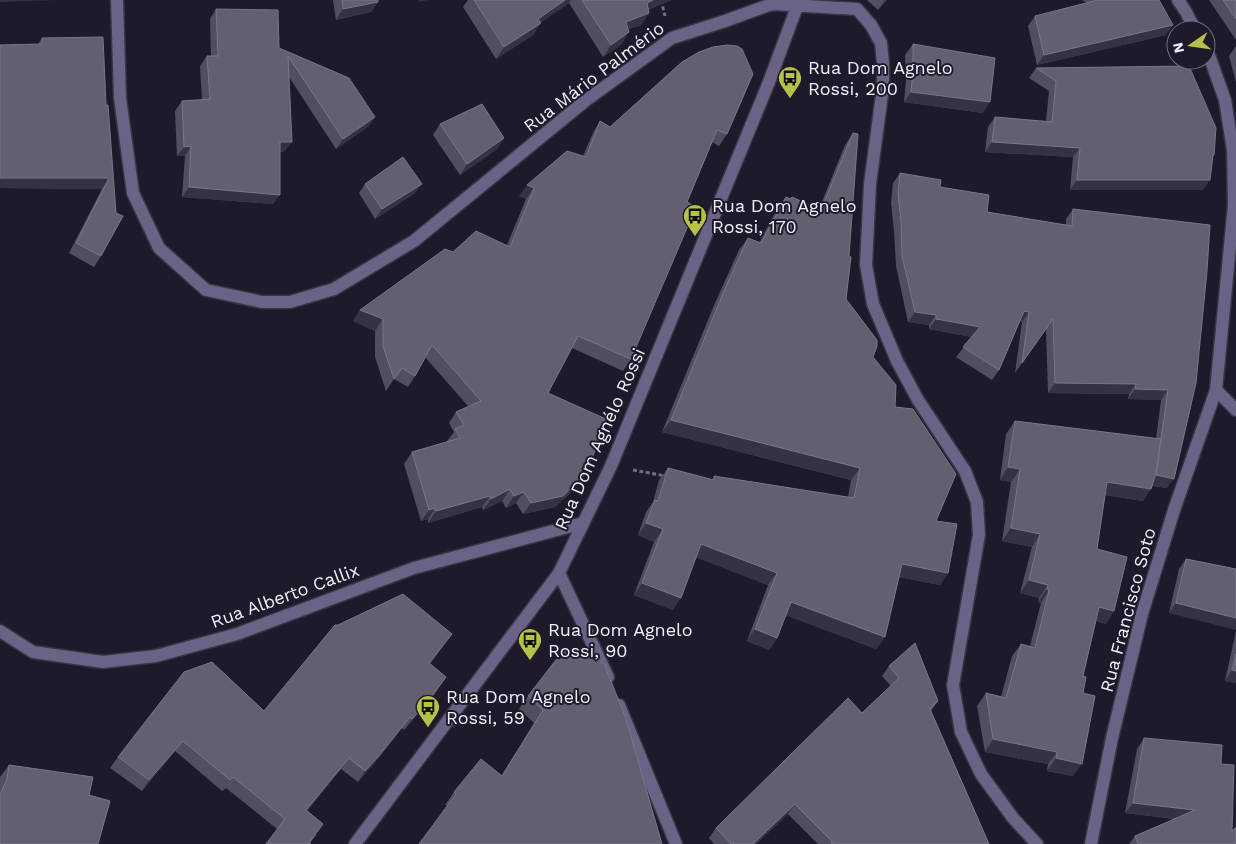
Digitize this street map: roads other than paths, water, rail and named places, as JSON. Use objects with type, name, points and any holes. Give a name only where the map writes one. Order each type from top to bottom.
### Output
[{"type":"street","name":"Rua Mário Palmério","points":[[118,0],[120,98],[133,193],[159,248],[206,290],[262,302],[290,302],[334,289],[414,241],[585,101],[672,38],[772,4],[798,4],[857,9],[872,25],[881,42],[883,63],[883,87],[870,184],[866,265],[873,304],[898,361],[918,400],[965,471],[977,502],[979,535],[953,685],[961,732],[981,774],[1014,818],[1037,844]]},
{"type":"street","points":[[1178,0],[1190,20]]},
{"type":"street","name":"Rua Dom Agnélo Rossi","points":[[355,844],[559,573],[611,466],[769,82],[798,4]]},
{"type":"street","name":"Rua Francisco Soto","points":[[1091,844],[1112,738],[1142,614],[1174,510],[1216,390],[1234,205],[1233,150],[1225,100],[1214,70]]},
{"type":"street","points":[[1216,390],[1236,410]]},
{"type":"street","name":"Rua Alberto Callix","points":[[0,631],[33,652],[104,662],[156,656],[237,634],[414,568],[583,523]]},
{"type":"street","points":[[559,573],[604,667],[676,844]]},
{"type":"place","name":"Rua Dom Agnelo Rossi, 200","points":[[790,99]]},
{"type":"place","name":"Rua Dom Agnelo Rossi, 170","points":[[695,237]]},
{"type":"place","name":"Rua Dom Agnelo Rossi, 90","points":[[530,661]]},
{"type":"place","name":"Rua Dom Agnelo Rossi, 59","points":[[428,728]]}]
